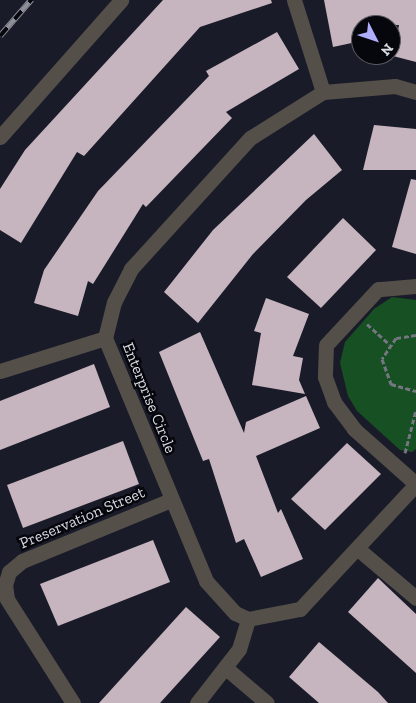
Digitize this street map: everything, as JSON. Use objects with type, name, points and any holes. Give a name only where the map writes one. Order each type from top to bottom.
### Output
[{"type":"street","points":[[0,138],[121,0]]},
{"type":"street","points":[[294,0],[323,92]]},
{"type":"street","name":"Enterprise Circle","points":[[248,619],[235,613],[218,598],[206,581],[171,500],[106,338],[114,302],[131,269],[250,138],[323,92],[395,86],[416,92]]},
{"type":"street","points":[[197,703],[227,668],[239,649],[248,619],[300,609],[358,549],[416,484],[354,429],[334,402],[325,377],[326,345],[378,289],[416,286]]},
{"type":"street","points":[[0,371],[106,338]]},
{"type":"street","name":"Preservation Street","points":[[73,703],[7,599],[5,584],[9,572],[22,561],[171,500]]},
{"type":"street","points":[[358,549],[416,598]]},
{"type":"street","points":[[227,668],[267,703]]},
{"type":"path","points":[[355,314],[389,344]]},
{"type":"path","points":[[416,335],[405,335],[389,344],[382,360],[385,377],[398,389],[416,391]]},
{"type":"path","points":[[395,465],[409,449],[416,410]]},
{"type":"green space","points":[[392,297],[416,300],[416,449],[412,452],[400,450],[357,411],[348,396],[340,363],[345,342],[374,309]]},
{"type":"building","points":[[163,0],[271,0],[272,3],[200,27],[84,156],[77,152],[21,243],[0,230],[0,189],[25,150]]},
{"type":"building","points":[[324,0],[416,0],[416,62],[401,58],[401,15],[351,15],[351,43],[333,47]]},
{"type":"building","points":[[277,32],[299,69],[226,112],[232,118],[146,207],[143,204],[93,284],[88,281],[78,316],[34,303],[44,270],[98,191],[209,76],[206,71]]},
{"type":"building","points":[[374,125],[416,129],[416,170],[363,170]]},
{"type":"building","points":[[314,134],[342,170],[306,200],[253,254],[198,323],[164,292],[213,230]]},
{"type":"building","points":[[411,179],[416,180],[416,254],[392,247]]},
{"type":"building","points":[[343,218],[376,250],[321,308],[287,277]]},
{"type":"building","points":[[266,298],[309,314],[293,356],[303,358],[299,380],[305,394],[252,385],[261,333],[254,331]]},
{"type":"building","points":[[200,332],[244,433],[246,422],[306,396],[320,428],[256,456],[278,513],[281,509],[303,559],[261,577],[244,539],[236,543],[209,459],[203,461],[159,352]]},
{"type":"building","points":[[94,364],[110,407],[0,450],[0,401]]},
{"type":"building","points":[[123,441],[139,484],[23,528],[7,485]]},
{"type":"building","points":[[347,443],[381,474],[325,530],[291,499]]},
{"type":"building","points":[[153,540],[170,582],[58,626],[40,584]]},
{"type":"building","points":[[378,578],[416,614],[416,673],[348,612]]},
{"type":"building","points":[[186,607],[220,637],[160,703],[99,703]]},
{"type":"building","points":[[319,642],[378,692],[388,703],[319,703],[289,677]]},
{"type":"railway","points":[[0,36],[31,0]]}]
